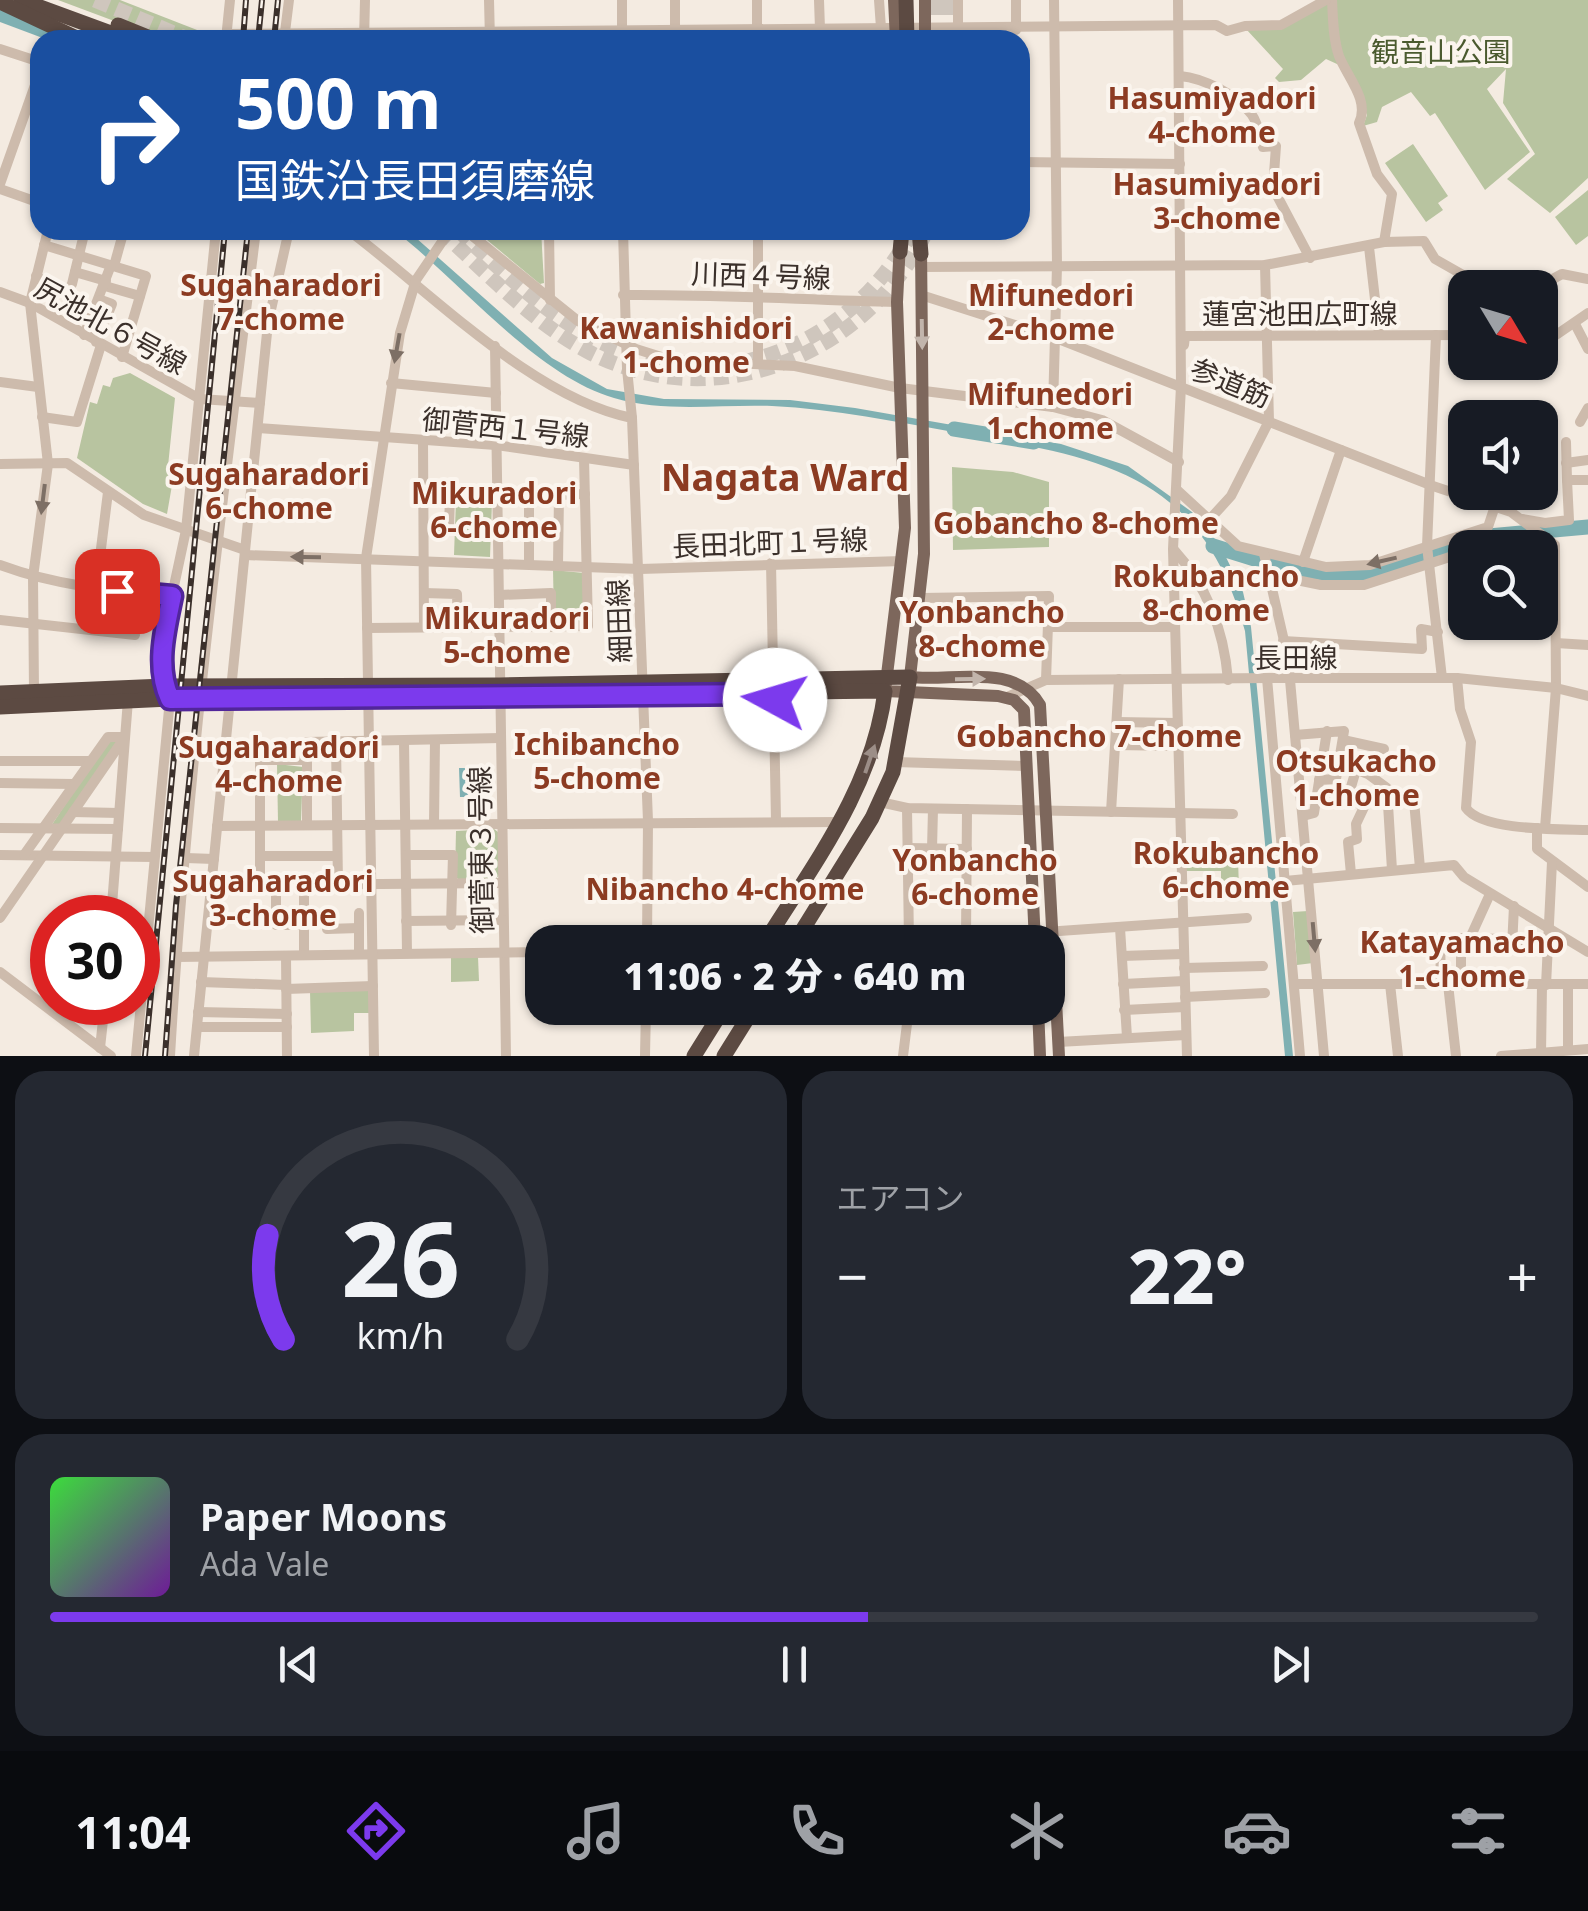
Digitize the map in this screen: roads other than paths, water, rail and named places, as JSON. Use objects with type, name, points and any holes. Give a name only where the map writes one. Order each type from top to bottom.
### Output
[{"type":"highway","points":[[48,0],[128,30]]},
{"type":"highway","points":[[906,0],[907,30]]},
{"type":"highway","points":[[908,30],[916,0]]},
{"type":"highway","points":[[12,4],[62,30]]},
{"type":"highway","points":[[12,4],[97,30]]},
{"type":"highway","points":[[900,252],[901,240]]},
{"type":"highway","points":[[921,240],[921,260]]},
{"type":"highway","points":[[776,925],[840,822],[873,755],[887,684]]},
{"type":"highway","points":[[0,693],[500,692],[909,685],[895,762],[880,802],[805,925]]},
{"type":"highway","points":[[0,707],[128,700],[167,692]]},
{"type":"highway","points":[[694,1056],[713,1025]]},
{"type":"highway","points":[[724,1056],[743,1025]]},
{"type":"main road","points":[[894,0],[906,30]]},
{"type":"main road","points":[[909,30],[925,0]]},
{"type":"main road","points":[[887,684],[902,562],[897,302],[900,252]]},
{"type":"main road","points":[[909,685],[920,598],[924,439],[921,260]]},
{"type":"main road","points":[[909,685],[1001,678],[1028,687],[1041,711],[1035,925]]},
{"type":"main road","points":[[909,685],[1007,697],[1024,710],[1027,766],[1037,811],[1050,925]]},
{"type":"main road","points":[[1039,1025],[1040,1056]]},
{"type":"street","points":[[227,30],[230,0]]},
{"type":"street","points":[[286,30],[289,0]]},
{"type":"street","points":[[364,0],[364,30]]},
{"type":"street","points":[[489,0],[490,30]]},
{"type":"street","points":[[622,0],[622,30]]},
{"type":"street","points":[[675,0],[675,30]]},
{"type":"street","points":[[756,0],[757,30]]},
{"type":"street","points":[[819,0],[820,29]]},
{"type":"street","points":[[879,0],[904,30]]},
{"type":"street","points":[[958,0],[958,30]]},
{"type":"street","points":[[1016,0],[1016,30],[1216,25],[1227,32],[1245,26],[1281,26],[1329,0],[1338,54],[1364,114],[1359,123],[1367,149],[1392,194],[1384,242]]},
{"type":"street","points":[[1054,0],[1058,266],[1054,407]]},
{"type":"street","points":[[1178,0],[1181,386],[1173,549],[1187,1056]]},
{"type":"street","points":[[807,30],[842,30]]},
{"type":"street","points":[[0,52],[30,60]]},
{"type":"street","points":[[1180,76],[1201,78],[1238,104],[1252,115],[1263,147],[1276,146],[1273,188],[1310,258]]},
{"type":"street","points":[[30,100],[0,187],[30,200]]},
{"type":"street","points":[[1030,162],[1180,164]]},
{"type":"street","points":[[34,692],[33,577],[48,464],[30,303],[45,240]]},
{"type":"street","points":[[65,294],[75,272],[82,240]]},
{"type":"street","points":[[84,335],[101,300],[121,240]]},
{"type":"street","points":[[136,1056],[167,692],[162,642],[186,530],[215,240]]},
{"type":"street","points":[[170,1056],[176,957],[218,542],[255,240]]},
{"type":"street","points":[[194,1056],[270,314],[287,240]]},
{"type":"street","points":[[362,240],[495,346],[590,406],[632,418]]},
{"type":"street","points":[[258,428],[382,437],[416,280],[445,240]]},
{"type":"street","points":[[477,240],[550,300],[625,344],[671,360],[795,366],[922,396],[1054,407],[1102,420],[1179,462]]},
{"type":"street","points":[[550,240],[550,300]]},
{"type":"street","points":[[623,240],[625,344]]},
{"type":"street","points":[[758,240],[758,363]]},
{"type":"street","points":[[921,260],[1058,266],[1266,265],[1384,242],[1424,241],[1435,259],[1454,270]]},
{"type":"street","points":[[44,245],[146,276],[122,357]]},
{"type":"street","points":[[1369,247],[1378,334]]},
{"type":"street","points":[[1210,520],[1228,499],[1269,421],[1266,265]]},
{"type":"street","points":[[75,272],[140,296]]},
{"type":"street","points":[[36,276],[94,313]]},
{"type":"street","points":[[1558,276],[1588,279]]},
{"type":"street","name":"尻池北６号線","points":[[0,292],[30,303],[200,399]]},
{"type":"street","name":"川西４号線","points":[[624,295],[718,294],[758,300],[897,302]]},
{"type":"street","name":"参道筋","points":[[921,295],[1056,338],[1448,490]]},
{"type":"street","points":[[42,418],[77,422],[112,304],[101,300]]},
{"type":"street","points":[[1558,334],[1582,318],[1588,349]]},
{"type":"street","points":[[1436,335],[1428,546],[1442,678]]},
{"type":"street","name":"蓮宮池田広町線","points":[[1181,386],[1185,336],[1448,335]]},
{"type":"street","name":"細田線","points":[[625,344],[640,569],[647,925]]},
{"type":"street","name":"御菅東３号線","points":[[176,957],[505,952],[495,346]]},
{"type":"street","points":[[0,382],[38,387]]},
{"type":"street","points":[[391,383],[496,393]]},
{"type":"street","points":[[200,399],[260,402]]},
{"type":"street","points":[[1580,422],[1588,408]]},
{"type":"street","name":"御菅西１号線","points":[[374,1056],[366,558],[382,437],[496,445],[634,465]]},
{"type":"street","points":[[423,440],[424,627]]},
{"type":"street","points":[[1566,442],[1566,480],[1588,480]]},
{"type":"street","points":[[1303,562],[1341,450]]},
{"type":"street","points":[[368,628],[588,626],[584,458]]},
{"type":"street","points":[[1566,463],[1588,460]]},
{"type":"street","points":[[0,464],[48,464]]},
{"type":"street","name":"長田北町１号線","points":[[48,464],[67,464],[144,514],[245,553],[640,569],[902,562]]},
{"type":"street","name":"参道筋","points":[[1502,510],[1524,521],[1568,520],[1566,480]]},
{"type":"street","points":[[1177,490],[1238,546],[1303,562],[1370,564],[1488,526],[1493,510]]},
{"type":"street","points":[[96,589],[108,492]]},
{"type":"street","points":[[558,565],[559,495],[585,494]]},
{"type":"street","points":[[424,496],[529,496],[530,564]]},
{"type":"street","points":[[424,528],[450,528],[450,496]]},
{"type":"street","points":[[1524,521],[1535,530]]},
{"type":"street","points":[[1173,549],[1206,596],[1218,623],[1228,680]]},
{"type":"street","points":[[1264,554],[1289,679],[1324,1056]]},
{"type":"street","points":[[1267,571],[1320,585],[1364,585],[1448,558]]},
{"type":"street","points":[[772,563],[776,820]]},
{"type":"street","points":[[0,565],[33,577],[96,589],[172,596]]},
{"type":"street","points":[[424,593],[457,594],[458,627]]},
{"type":"street","points":[[499,595],[551,594],[551,626]]},
{"type":"street","points":[[920,598],[1049,596],[1046,680]]},
{"type":"street","points":[[0,620],[135,635]]},
{"type":"street","points":[[1048,628],[1175,627]]},
{"type":"street","points":[[1283,641],[1422,648],[1421,629],[1438,632]]},
{"type":"street","points":[[1556,640],[1556,688],[1536,849],[1588,886]]},
{"type":"street","points":[[1556,644],[1588,645]]},
{"type":"street","points":[[1267,678],[1300,1056]]},
{"type":"street","name":"長田線","points":[[1007,697],[1046,680],[1267,678],[1458,678],[1556,688],[1588,696]]},
{"type":"street","points":[[1458,678],[1460,709],[1471,742],[1466,808],[1478,822],[1588,830]]},
{"type":"street","points":[[1111,812],[1119,680]]},
{"type":"street","points":[[113,895],[128,700]]},
{"type":"street","points":[[1117,722],[1177,722]]},
{"type":"street","points":[[1295,735],[1328,731],[1384,749]]},
{"type":"street","points":[[1303,816],[1314,814],[1328,731]]},
{"type":"street","points":[[24,856],[108,736],[126,736]]},
{"type":"street","points":[[0,918],[126,736]]},
{"type":"street","points":[[1319,780],[1336,779],[1344,736]]},
{"type":"street","points":[[306,824],[307,742],[500,738]]},
{"type":"street","points":[[434,824],[435,740]]},
{"type":"street","points":[[404,741],[407,953]]},
{"type":"street","points":[[336,742],[338,885]]},
{"type":"street","points":[[1116,745],[1177,746]]},
{"type":"street","points":[[307,760],[260,760],[260,885],[502,883]]},
{"type":"street","points":[[0,761],[90,761]]},
{"type":"street","points":[[895,762],[1027,766]]},
{"type":"street","points":[[1340,763],[1386,788],[1392,870]]},
{"type":"street","points":[[1350,874],[1348,842],[1357,840],[1356,824],[1364,806],[1348,797],[1356,770]]},
{"type":"street","points":[[0,782],[74,784]]},
{"type":"street","points":[[1386,803],[1414,801],[1420,868]]},
{"type":"street","points":[[880,802],[933,809],[1233,814]]},
{"type":"street","points":[[907,808],[909,925]]},
{"type":"street","points":[[932,849],[933,809]]},
{"type":"street","points":[[966,925],[967,810]]},
{"type":"street","points":[[74,812],[119,813]]},
{"type":"street","points":[[217,826],[840,822]]},
{"type":"street","points":[[0,828],[118,829]]},
{"type":"street","points":[[908,848],[967,849]]},
{"type":"street","points":[[406,854],[453,856],[451,922]]},
{"type":"street","points":[[0,855],[154,856]]},
{"type":"street","points":[[260,856],[337,856]]},
{"type":"street","points":[[186,858],[214,859]]},
{"type":"street","points":[[1541,1053],[1552,862]]},
{"type":"street","points":[[1285,881],[1454,865],[1464,878],[1548,924],[1588,952]]},
{"type":"street","points":[[276,885],[276,925],[304,925]]},
{"type":"street","points":[[304,885],[304,956]]},
{"type":"street","points":[[1461,984],[1465,938],[1490,894]]},
{"type":"street","points":[[1514,906],[1512,947],[1548,947]]},
{"type":"street","points":[[358,913],[359,954]]},
{"type":"street","points":[[1065,932],[1246,918]]},
{"type":"street","points":[[406,921],[504,920]]},
{"type":"street","points":[[327,929],[359,928]]},
{"type":"street","points":[[1058,1049],[1123,1042],[1127,1037],[1120,928]]},
{"type":"street","points":[[1456,1056],[1440,938],[1512,939]]},
{"type":"street","points":[[506,1056],[505,952],[525,952]]},
{"type":"street","points":[[1122,956],[1183,954]]},
{"type":"street","points":[[286,956],[287,1056]]},
{"type":"street","points":[[1184,968],[1263,966]]},
{"type":"street","points":[[0,972],[111,1056]]},
{"type":"street","points":[[1123,984],[1184,981]]},
{"type":"street","points":[[202,982],[222,986],[373,986]]},
{"type":"street","points":[[1294,984],[1588,984]]},
{"type":"street","points":[[1390,984],[1398,1056]]},
{"type":"street","points":[[1568,985],[1568,1049]]},
{"type":"street","points":[[1124,1010],[1265,993]]},
{"type":"street","points":[[198,1012],[286,1014]]},
{"type":"street","points":[[100,1048],[102,1025]]},
{"type":"street","points":[[645,1056],[646,1025]]},
{"type":"street","points":[[903,1056],[906,1025]]},
{"type":"street","points":[[197,1027],[287,1027]]},
{"type":"street","points":[[1127,1037],[1186,1035]]},
{"type":"street","points":[[1501,1056],[1588,1049]]},
{"type":"water","points":[[0,9],[50,30],[30,30],[30,33],[0,22]]},
{"type":"water","points":[[406,240],[418,240],[552,358],[607,389],[664,399],[790,400],[1061,444],[1128,466],[1192,512],[1220,545],[1243,592],[1251,627],[1293,1056],[1285,1056],[1245,631],[1226,578],[1202,536],[1173,505],[1139,482],[1101,465],[1011,442],[819,410],[772,406],[673,407],[614,398],[585,386],[527,348]]},
{"type":"water","points":[[459,768],[473,768],[473,797],[460,797]]},
{"type":"waterway","points":[[954,429],[1034,442]]},
{"type":"waterway","points":[[1213,546],[1274,565],[1342,576],[1375,574],[1489,536],[1588,527]]},
{"type":"tunnel","points":[[95,0],[166,30]]},
{"type":"tunnel","points":[[936,0],[936,30]]},
{"type":"tunnel","points":[[949,0],[949,30]]},
{"type":"tunnel","points":[[451,240],[547,326],[587,351],[636,370],[686,378],[735,376],[783,363],[827,341],[867,311],[901,274],[921,240]]},
{"type":"tunnel","points":[[469,240],[534,298],[588,336],[650,360],[685,366]]},
{"type":"tunnel","points":[[743,362],[797,344],[843,315],[882,277],[907,240]]},
{"type":"railway","points":[[244,30],[246,0]]},
{"type":"railway","points":[[259,30],[262,0]]},
{"type":"railway","points":[[275,30],[278,0]]},
{"type":"railway","points":[[145,1056],[224,240]]},
{"type":"railway","points":[[165,1056],[176,905],[247,240]]},
{"type":"district","name":"Hasumiyadori 4-chome","points":[[1212,114]]},
{"type":"district","name":"Hasumiyadori 3-chome","points":[[1217,200]]},
{"type":"district","name":"Sugaharadori 7-chome","points":[[281,301]]},
{"type":"district","name":"Mifunedori 2-chome","points":[[1051,311]]},
{"type":"district","name":"Kawanishidori 1-chome","points":[[686,344]]},
{"type":"district","name":"Mifunedori 1-chome","points":[[1050,410]]},
{"type":"district","name":"Nagata Ward","points":[[785,476]]},
{"type":"district","name":"Sugaharadori 6-chome","points":[[269,490]]},
{"type":"district","name":"Mikuradori 6-chome","points":[[494,509]]},
{"type":"district","name":"Gobancho 8-chome","points":[[1076,522]]},
{"type":"district","name":"Rokubancho 8-chome","points":[[1206,592]]},
{"type":"district","name":"Yonbancho 8-chome","points":[[982,628]]},
{"type":"district","name":"Mikuradori 5-chome","points":[[507,634]]},
{"type":"district","name":"Gobancho 7-chome","points":[[1099,735]]},
{"type":"district","name":"Ichibancho 5-chome","points":[[597,760]]},
{"type":"district","name":"Sugaharadori 4-chome","points":[[279,763]]},
{"type":"district","name":"Otsukacho 1-chome","points":[[1356,777]]},
{"type":"district","name":"Rokubancho 6-chome","points":[[1226,869]]},
{"type":"district","name":"Yonbancho 6-chome","points":[[975,876]]},
{"type":"district","name":"Nibancho 4-chome","points":[[725,888]]},
{"type":"district","name":"Sugaharadori 3-chome","points":[[273,897]]},
{"type":"district","name":"Katayamacho 1-chome","points":[[1462,958]]},
{"type":"park label","name":"観音山公園","points":[[1441,51]]}]
